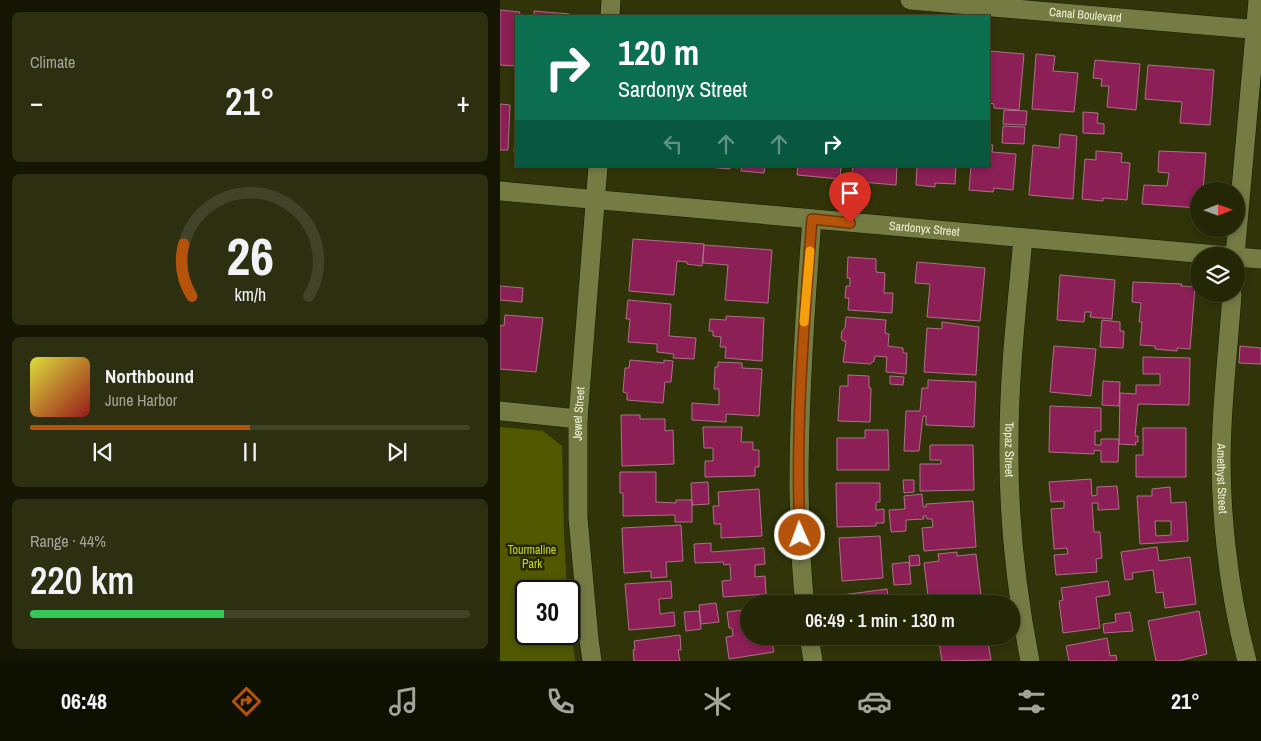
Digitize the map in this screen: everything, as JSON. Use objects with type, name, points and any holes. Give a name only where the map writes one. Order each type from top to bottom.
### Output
[{"type":"street","points":[[610,15],[611,0]]},
{"type":"street","name":"Canal Boulevard","points":[[910,0],[1258,30]]},
{"type":"street","points":[[1237,247],[1258,30],[1258,0]]},
{"type":"street","name":"Jewel Street","points":[[592,661],[578,518],[578,419],[598,167]]},
{"type":"street","name":"Sardonyx Street","points":[[500,191],[1190,253]]},
{"type":"street","points":[[804,595],[800,516],[799,430],[802,352],[812,219]]},
{"type":"street","name":"Topaz Street","points":[[1022,238],[1009,413],[1009,444],[1012,521],[1019,603],[1030,661]]},
{"type":"street","points":[[1245,258],[1261,259]]},
{"type":"street","name":"Amethyst Street","points":[[1231,302],[1221,428],[1222,492],[1229,571],[1246,661]]},
{"type":"street","points":[[500,411],[578,419]]},
{"type":"street","points":[[810,645],[813,661]]},
{"type":"green space","name":"Tourmaline Park","points":[[500,427],[543,431],[562,446],[566,580],[515,580],[515,645],[573,645],[575,661],[500,661]]},
{"type":"building","points":[[500,10],[520,12],[519,15],[515,15],[515,66],[500,65]]},
{"type":"building","points":[[534,11],[570,14],[570,15],[534,15]]},
{"type":"building","points":[[990,51],[1024,54],[1019,110],[994,108],[994,104],[990,103]]},
{"type":"building","points":[[1036,54],[1055,56],[1053,71],[1078,73],[1074,112],[1032,109]]},
{"type":"building","points":[[1095,60],[1140,64],[1136,110],[1107,107],[1109,86],[1101,86],[1102,79],[1093,78]]},
{"type":"building","points":[[1148,65],[1214,70],[1210,125],[1180,123],[1182,102],[1145,99]]},
{"type":"building","points":[[500,104],[510,105],[508,150],[500,150]]},
{"type":"building","points":[[1004,110],[1027,111],[1026,125],[1003,124]]},
{"type":"building","points":[[1083,112],[1098,113],[1097,123],[1104,124],[1104,134],[1083,133]]},
{"type":"building","points":[[1003,126],[1025,127],[1024,144],[1002,143]]},
{"type":"building","points":[[1060,134],[1077,136],[1073,199],[1029,195],[1033,145],[1059,148]]},
{"type":"building","points":[[990,145],[993,145],[992,152],[1016,154],[1013,190],[994,188],[993,192],[969,190],[971,167],[990,167]]},
{"type":"building","points":[[1096,151],[1122,153],[1121,162],[1130,163],[1127,200],[1103,198],[1103,201],[1082,199],[1085,159],[1096,160]]},
{"type":"building","points":[[1159,151],[1206,153],[1204,182],[1190,182],[1190,207],[1142,204],[1144,185],[1167,186],[1169,173],[1158,172]]},
{"type":"building","points":[[706,167],[730,167],[730,169]]},
{"type":"building","points":[[742,167],[765,167],[764,173],[741,171]]},
{"type":"building","points":[[798,167],[841,167],[840,179],[797,175]]},
{"type":"building","points":[[853,167],[897,167],[896,185],[851,181]]},
{"type":"building","points":[[917,167],[956,167],[955,184],[935,183],[935,187],[916,185]]},
{"type":"building","points":[[633,239],[704,244],[702,266],[677,261],[674,295],[629,291]]},
{"type":"building","points":[[704,245],[772,250],[768,303],[725,300],[728,265],[703,263]]},
{"type":"building","points":[[848,257],[876,259],[876,272],[885,273],[884,293],[893,293],[892,313],[848,310],[849,298],[845,298],[846,286],[850,286],[850,278],[847,278]]},
{"type":"building","points":[[917,262],[985,268],[980,321],[927,317],[930,284],[915,283]]},
{"type":"building","points":[[1060,275],[1115,280],[1112,319],[1090,317],[1091,312],[1085,312],[1084,322],[1057,320]]},
{"type":"building","points":[[1133,282],[1182,284],[1181,286],[1190,287],[1190,302],[1194,302],[1190,349],[1177,348],[1177,351],[1155,349],[1155,346],[1140,345],[1142,322],[1139,322],[1141,303],[1132,302]]},
{"type":"building","points":[[500,286],[523,288],[522,302],[500,300]]},
{"type":"building","points":[[628,300],[671,304],[669,336],[696,338],[694,359],[673,358],[674,354],[657,352],[657,344],[628,342],[630,319],[626,319]]},
{"type":"building","points":[[505,315],[543,318],[536,372],[500,369],[500,325],[504,326]]},
{"type":"building","points":[[726,316],[764,318],[762,361],[725,358],[726,347],[720,347],[721,337],[713,336],[713,331],[709,331],[710,319],[726,320]]},
{"type":"building","points":[[846,317],[886,320],[885,333],[889,334],[888,346],[903,348],[903,353],[907,353],[906,374],[886,372],[887,357],[875,356],[874,361],[870,364],[843,362],[846,341],[843,341],[841,338],[842,331],[845,328]]},
{"type":"building","points":[[1102,320],[1120,322],[1120,331],[1124,331],[1123,348],[1100,347]]},
{"type":"building","points":[[942,322],[979,327],[976,375],[924,372],[927,328],[942,329]]},
{"type":"building","points":[[1054,346],[1096,349],[1091,396],[1050,392]]},
{"type":"building","points":[[1240,346],[1261,348],[1261,364],[1239,363]]},
{"type":"building","points":[[1143,357],[1190,358],[1189,405],[1138,404],[1135,436],[1138,436],[1138,442],[1135,442],[1136,445],[1119,444],[1120,393],[1136,394],[1136,385],[1160,385],[1160,374],[1143,374]]},
{"type":"building","points":[[630,360],[664,363],[664,360],[673,361],[671,382],[665,382],[663,403],[627,400],[627,393],[623,392],[625,368],[629,368]]},
{"type":"building","points":[[718,362],[742,363],[742,368],[762,369],[759,416],[726,414],[726,422],[692,420],[692,403],[719,405],[719,389],[714,389],[715,367],[718,367]]},
{"type":"building","points":[[848,375],[869,376],[869,388],[871,388],[870,422],[838,421],[840,386],[848,386]]},
{"type":"building","points":[[890,376],[904,377],[903,385],[890,384]]},
{"type":"building","points":[[928,380],[976,382],[974,427],[926,425],[926,416],[923,416],[919,451],[904,451],[906,411],[920,411],[922,388],[928,388]]},
{"type":"building","points":[[1103,381],[1120,382],[1119,406],[1102,405]]},
{"type":"building","points":[[1050,406],[1101,408],[1101,431],[1095,431],[1095,445],[1101,445],[1101,439],[1119,439],[1118,462],[1101,462],[1101,451],[1094,450],[1094,454],[1049,452]]},
{"type":"building","points":[[621,415],[640,415],[640,419],[665,419],[665,431],[673,430],[674,464],[622,466]]},
{"type":"building","points":[[703,427],[742,427],[741,442],[753,442],[753,450],[759,450],[759,467],[755,467],[755,476],[705,477],[705,461],[713,461],[713,448],[704,448]]},
{"type":"building","points":[[1143,428],[1186,428],[1186,477],[1136,477],[1136,455],[1143,455]]},
{"type":"building","points":[[865,430],[888,430],[889,470],[837,470],[837,438],[865,438]]},
{"type":"building","points":[[930,445],[973,445],[974,490],[920,491],[920,464],[941,464],[941,460],[930,460]]},
{"type":"building","points":[[620,472],[656,472],[656,502],[676,503],[676,500],[692,500],[692,522],[675,522],[675,515],[623,516],[623,493],[620,493]]},
{"type":"building","points":[[1091,479],[1092,496],[1097,495],[1097,487],[1117,486],[1119,509],[1098,510],[1098,503],[1092,503],[1094,532],[1100,532],[1102,558],[1096,559],[1097,572],[1056,575],[1054,555],[1068,554],[1067,548],[1054,549],[1051,509],[1064,508],[1064,501],[1051,502],[1049,482]]},
{"type":"building","points":[[903,480],[914,480],[914,492],[904,493]]},
{"type":"building","points":[[708,482],[709,504],[692,505],[691,483]]},
{"type":"building","points":[[836,483],[880,483],[880,502],[876,502],[876,510],[884,509],[884,523],[876,523],[876,526],[837,527]]},
{"type":"building","points":[[1170,487],[1171,503],[1186,502],[1188,541],[1140,544],[1137,496],[1152,496],[1152,489]],"holes":[[[1155,521],[1171,521],[1171,535],[1156,536]]]},
{"type":"building","points":[[759,489],[762,536],[721,538],[721,524],[714,524],[713,506],[719,506],[718,492]]},
{"type":"building","points":[[922,494],[923,507],[926,507],[926,504],[973,501],[976,547],[924,551],[922,528],[933,527],[932,519],[927,519],[926,516],[923,516],[924,519],[906,520],[906,531],[891,532],[889,510],[905,509],[904,496]]},
{"type":"building","points":[[681,525],[683,561],[666,562],[667,577],[651,578],[651,571],[624,573],[622,528]]},
{"type":"building","points":[[880,536],[883,578],[842,581],[839,538]]},
{"type":"building","points":[[711,543],[711,552],[764,548],[765,564],[755,565],[755,577],[765,576],[766,594],[723,597],[722,581],[731,580],[730,564],[724,565],[723,562],[695,563],[694,544]]},
{"type":"building","points":[[1157,547],[1159,561],[1190,557],[1196,604],[1165,608],[1163,592],[1156,593],[1153,570],[1132,573],[1133,579],[1125,580],[1121,552]]},
{"type":"building","points":[[957,552],[957,556],[976,554],[981,595],[928,595],[924,563],[939,561],[938,554]]},
{"type":"building","points":[[919,555],[920,565],[910,566],[909,556]]},
{"type":"building","points":[[909,562],[911,584],[894,585],[892,564]]},
{"type":"building","points":[[671,581],[672,598],[659,599],[660,614],[674,612],[675,626],[629,630],[625,584]]},
{"type":"building","points":[[1108,581],[1110,595],[1096,597],[1100,628],[1063,633],[1059,601],[1063,600],[1061,588]]},
{"type":"building","points":[[887,589],[888,595],[842,595]]},
{"type":"building","points":[[716,603],[719,622],[701,624],[699,605]]},
{"type":"building","points":[[740,610],[740,645],[773,645],[774,652],[729,659],[726,637],[733,636],[732,628],[729,628],[727,612]]},
{"type":"building","points":[[699,611],[701,629],[686,631],[684,612]]},
{"type":"building","points":[[1199,611],[1207,654],[1178,661],[1156,661],[1148,621]]},
{"type":"building","points":[[1130,612],[1133,631],[1104,633],[1103,624],[1116,622],[1115,614]]},
{"type":"building","points":[[680,635],[681,650],[678,650],[680,661],[634,661],[634,641]]},
{"type":"building","points":[[1107,638],[1110,656],[1116,655],[1117,661],[1069,661],[1066,646]]},
{"type":"building","points":[[939,645],[988,645],[991,660],[942,661]]},
{"type":"slow traffic","points":[[804,322],[810,251]]},
{"type":"route","points":[[800,535],[799,430],[802,352],[812,219],[850,223]]}]
